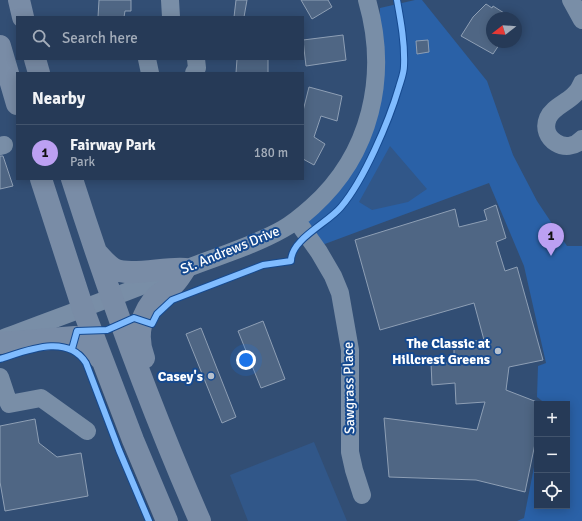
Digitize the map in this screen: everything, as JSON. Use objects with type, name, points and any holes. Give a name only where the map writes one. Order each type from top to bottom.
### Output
[{"type":"main road","points":[[19,0],[23,16]]},
{"type":"main road","points":[[0,46],[16,99]]},
{"type":"main road","points":[[35,60],[39,72]]},
{"type":"main road","points":[[41,180],[83,309],[167,521]]},
{"type":"main road","points":[[51,180],[90,285],[96,293],[112,299]]},
{"type":"main road","points":[[72,180],[112,299],[158,424],[200,521]]},
{"type":"main road","points":[[96,251],[108,265],[123,272],[140,272],[173,268],[185,269]]},
{"type":"main road","points":[[185,269],[172,286],[160,294],[146,311],[139,331],[140,342],[208,521]]},
{"type":"main road","points":[[83,309],[93,310],[107,330],[138,414],[188,521]]},
{"type":"main road","points":[[0,342],[75,337],[89,343],[103,361]]},
{"type":"street","points":[[170,0],[171,16]]},
{"type":"street","name":"St. Andrews Drive","points":[[0,339],[112,299],[265,238],[284,229],[297,220],[323,197],[344,171],[361,143],[374,96],[376,63],[374,26],[368,0]]},
{"type":"street","points":[[571,0],[582,20]]},
{"type":"street","points":[[147,60],[150,72]]},
{"type":"street","points":[[195,72],[197,68],[196,60]]},
{"type":"street","points":[[581,93],[551,113],[546,128],[549,136],[555,143],[564,146],[574,145],[582,139]]},
{"type":"street","name":"Sawgrass Place","points":[[297,220],[323,258],[340,293],[350,350],[350,452],[362,495]]},
{"type":"street","points":[[0,377],[9,404],[41,398],[87,431]]},
{"type":"shaded area","points":[[415,0],[422,0],[487,81],[513,155],[537,201],[567,246],[582,246],[582,521],[517,521],[524,518],[534,467],[534,509],[570,509],[570,401],[542,401],[537,397],[538,366],[546,363],[524,266],[489,183],[322,245],[307,222],[377,110],[380,8]]},
{"type":"shaded area","points":[[390,146],[427,189],[408,202],[372,210],[359,202]]},
{"type":"shaded area","points":[[314,442],[347,521],[248,521],[230,475]]},
{"type":"building","points":[[99,0],[131,0],[131,11],[125,11],[124,16],[98,16]]},
{"type":"building","points":[[236,0],[247,0],[244,16],[234,16]]},
{"type":"building","points":[[301,0],[328,0],[332,7],[312,19]]},
{"type":"building","points":[[486,4],[492,8],[493,6],[502,12],[486,12],[486,48],[497,48],[493,54],[461,36],[473,17]]},
{"type":"building","points":[[343,35],[346,60],[306,66],[304,40]]},
{"type":"building","points":[[428,40],[429,52],[417,54],[416,41]]},
{"type":"building","points":[[237,60],[268,60],[268,72],[236,72]]},
{"type":"building","points":[[309,87],[342,96],[337,121],[321,116],[314,137],[325,144],[314,165],[304,160],[304,107]]},
{"type":"building","points":[[0,156],[3,156],[13,186],[0,189]]},
{"type":"building","name":"The Classic at Hillcrest Greens","points":[[496,205],[506,238],[496,242],[505,271],[517,267],[543,360],[509,367],[506,390],[534,401],[534,448],[525,492],[476,480],[389,477],[384,418],[477,430],[485,402],[456,404],[455,383],[432,385],[431,363],[454,363],[454,343],[484,340],[474,303],[380,330],[355,240],[455,209],[459,227],[487,220],[484,210]]},
{"type":"building","points":[[263,321],[285,379],[261,388],[238,331]]},
{"type":"building","name":"Casey's","points":[[201,328],[236,417],[222,423],[186,334]]},
{"type":"building","points":[[35,419],[39,443],[57,457],[81,453],[88,496],[5,511],[0,482],[0,426]]},
{"type":"cycle path","points":[[72,349],[77,331],[107,330],[134,318],[152,324],[157,314],[172,300],[263,265],[291,261],[293,253],[303,238],[335,213],[350,195],[375,150],[395,101],[404,69],[403,41],[397,0]]},
{"type":"cycle path","points":[[0,359],[34,349],[57,346],[78,354],[86,363],[119,450],[149,521]]},
{"type":"place","name":"Fairway Park","points":[[551,256]]},
{"type":"place","name":"The Classic at Hillcrest Greens","points":[[498,351]]},
{"type":"place","name":"Casey's","points":[[211,376]]}]
